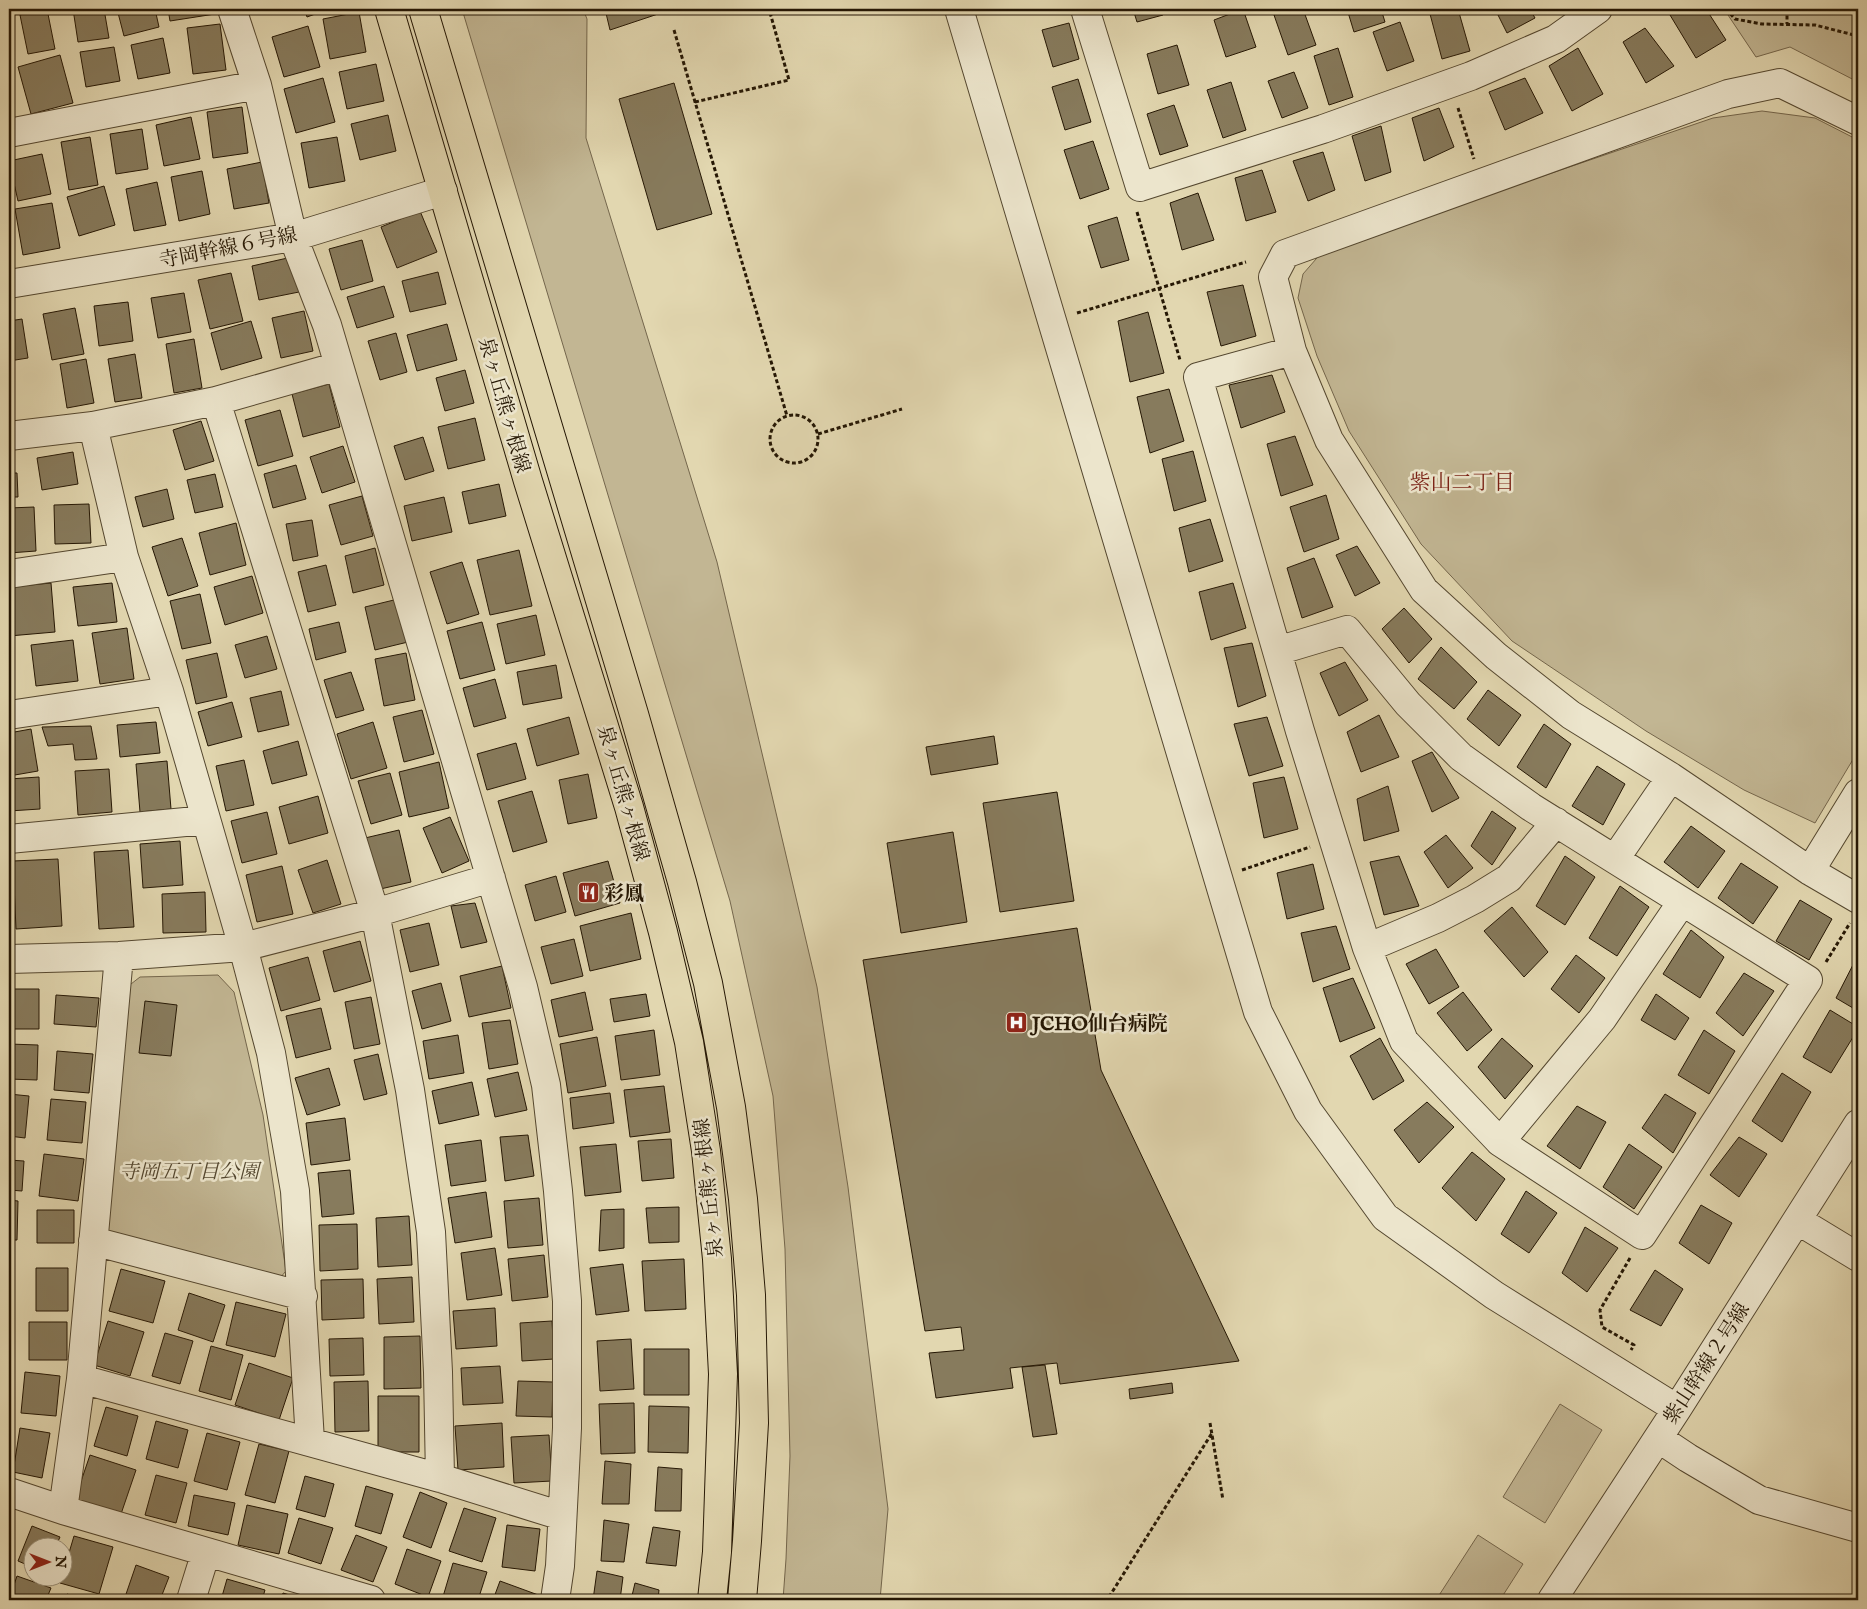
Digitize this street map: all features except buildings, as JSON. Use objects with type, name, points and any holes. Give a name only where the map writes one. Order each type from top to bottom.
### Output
[{"type":"main road","name":"泉ヶ丘熊ヶ根線","points":[[389,9],[528,482],[630,807],[663,932],[689,1042],[706,1151],[717,1259],[723,1374],[717,1542],[712,1600]]},
{"type":"main road","name":"泉ヶ丘熊ヶ根線","points":[[423,9],[634,714],[682,882],[708,983],[731,1106],[744,1199],[752,1295],[754,1423],[742,1600]]},
{"type":"street","points":[[232,9],[256,85],[293,237],[327,325],[340,366],[523,987],[546,1085],[558,1191],[567,1301],[567,1428],[560,1566],[556,1600]]},
{"type":"street","points":[[959,9],[1258,1012],[1308,1112],[1385,1217],[1494,1295],[1677,1409]]},
{"type":"street","points":[[1085,9],[1140,187],[1324,129],[1471,76],[1556,38],[1598,9]]},
{"type":"street","points":[[1854,911],[1810,870],[1671,778],[1571,715],[1496,656],[1424,590],[1328,440],[1292,351],[1273,278],[1284,254],[1728,94],[1780,83],[1858,121]]},
{"type":"street","points":[[10,128],[256,85]]},
{"type":"street","name":"寺岡幹線６号線","points":[[9,284],[293,237],[443,191]]},
{"type":"street","points":[[1277,651],[1346,630],[1408,704],[1461,757],[1556,822],[1808,980],[1642,1235],[1500,1142],[1404,1040],[1368,948],[1334,839],[1277,651],[1198,377],[1292,351]]},
{"type":"street","points":[[9,436],[93,426],[216,401],[340,366]]},
{"type":"street","points":[[216,401],[375,913],[410,1090],[431,1232],[438,1372],[440,1478]]},
{"type":"street","points":[[93,426],[124,557],[169,691],[243,947],[271,1053],[296,1191],[310,1441]]},
{"type":"street","points":[[9,574],[124,557]]},
{"type":"street","points":[[9,715],[169,691]]},
{"type":"street","points":[[1615,859],[1671,778]]},
{"type":"street","points":[[1810,870],[1858,793]]},
{"type":"street","points":[[9,839],[206,820]]},
{"type":"street","points":[[1368,948],[1438,918],[1475,899],[1509,878],[1556,822]]},
{"type":"street","points":[[9,958],[119,956],[243,947],[375,913],[491,878]]},
{"type":"street","points":[[1500,1142],[1602,1019],[1682,902]]},
{"type":"street","points":[[63,1510],[80,1379],[119,956]]},
{"type":"street","name":"紫山幹線２号線","points":[[1552,1600],[1677,1409],[1858,1124]]},
{"type":"street","points":[[1798,1220],[1858,1257]]},
{"type":"street","points":[[93,1240],[303,1296]]},
{"type":"street","points":[[80,1379],[310,1441],[440,1478],[562,1516]]},
{"type":"street","points":[[1658,1438],[1759,1500],[1858,1528]]},
{"type":"street","points":[[9,1492],[63,1510],[371,1600]]},
{"type":"street","points":[[192,1600],[206,1552]]},
{"type":"path","points":[[695,102],[789,80],[770,9]]},
{"type":"path","points":[[1726,9],[1735,19],[1762,24],[1815,25],[1858,36]]},
{"type":"path","points":[[1787,9],[1787,24]]},
{"type":"path","points":[[674,30],[787,416]]},
{"type":"path","points":[[1451,83],[1474,160]]},
{"type":"path","points":[[1140,187],[1137,214],[1184,370],[1198,377]]},
{"type":"path","points":[[1072,314],[1246,262]]},
{"type":"path","points":[[818,434],[902,408]]},
{"type":"path","points":[[787,416],[803,416],[815,427],[818,434],[816,450],[810,457],[797,463],[782,460],[772,448],[770,440],[774,425],[787,416]]},
{"type":"path","points":[[1238,871],[1334,839]]},
{"type":"path","points":[[1808,980],[1822,970],[1854,911]]},
{"type":"path","points":[[1627,1356],[1634,1346],[1602,1327],[1600,1310],[1642,1235]]},
{"type":"path","points":[[1210,1423],[1223,1500]]},
{"type":"path","points":[[1109,1597],[1212,1433]]},
{"type":"green space","points":[[462,9],[583,9],[587,19],[586,138],[717,562],[817,987],[848,1187],[888,1509],[880,1600],[783,1600],[790,1456],[785,1249],[773,1096],[730,901]]},
{"type":"green space","points":[[1724,9],[1858,9],[1858,82],[1790,47],[1756,57]]},
{"type":"green space","points":[[1762,111],[1815,118],[1858,140],[1858,751],[1815,823],[1744,790],[1646,731],[1512,641],[1421,544],[1349,431],[1317,356],[1298,298],[1303,274],[1323,251],[1713,118]]},
{"type":"green space","name":"寺岡五丁目公園","points":[[218,975],[234,992],[263,1115],[286,1271],[279,1279],[110,1240],[101,1227],[122,991],[140,977]]},
{"type":"green space","points":[[1560,1404],[1602,1430],[1545,1523],[1503,1497]]},
{"type":"green space","points":[[1478,1535],[1523,1564],[1500,1600],[1436,1600]]},
{"type":"place","name":"彩鳳","points":[[588,893]]},
{"type":"place","name":"JCHO仙台病院","points":[[1016,1023]]},
{"type":"district","name":"紫山二丁目","points":[[1462,482]]}]
